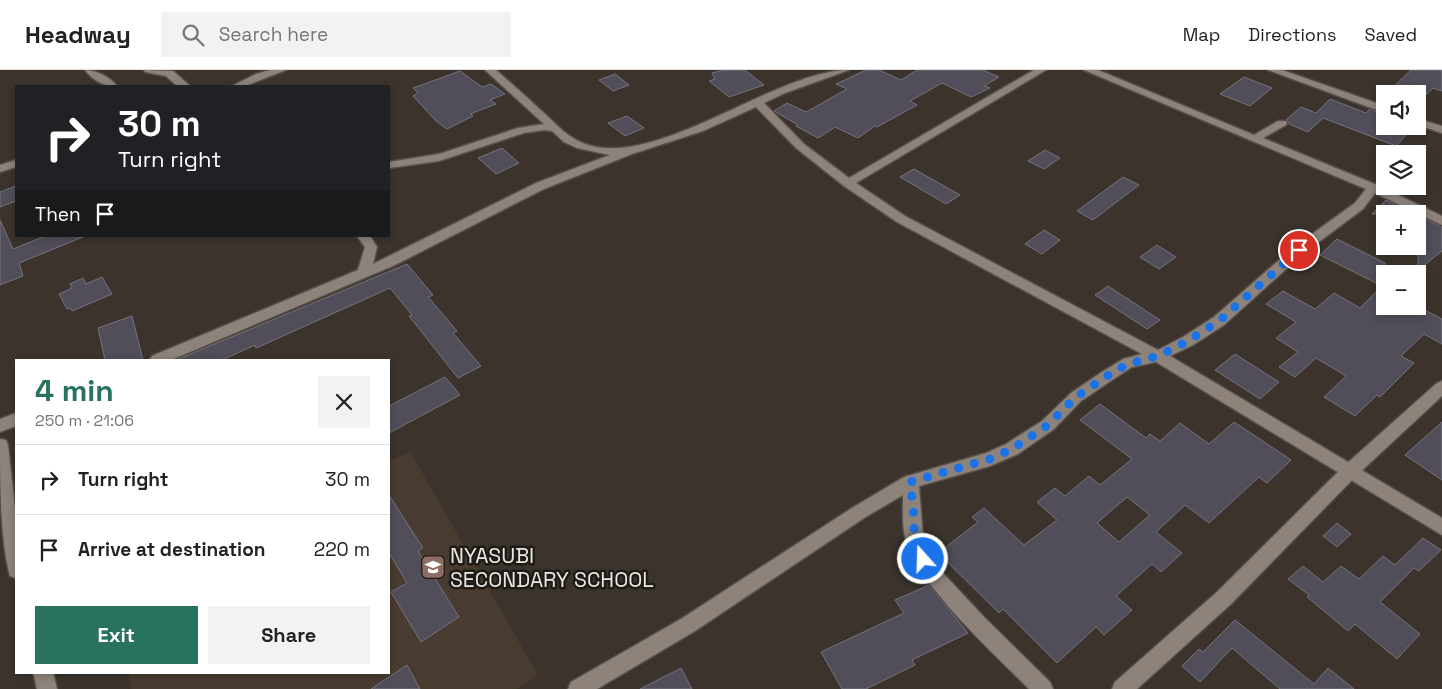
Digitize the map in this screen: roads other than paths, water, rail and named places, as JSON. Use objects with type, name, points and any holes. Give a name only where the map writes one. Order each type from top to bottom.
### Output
[{"type":"street","points":[[90,70],[94,76],[111,85]]},
{"type":"street","points":[[148,70],[169,73],[184,85]]},
{"type":"street","points":[[240,85],[260,76],[281,70]]},
{"type":"street","points":[[490,70],[574,144],[611,152],[628,152]]},
{"type":"street","points":[[160,359],[403,255],[540,186],[628,152],[699,129],[781,91],[844,70]]},
{"type":"street","points":[[848,182],[1042,70]]},
{"type":"street","points":[[1089,70],[1376,188]]},
{"type":"street","points":[[1272,70],[1376,107]]},
{"type":"street","points":[[757,102],[800,146],[902,219],[1158,356],[1442,527]]},
{"type":"street","points":[[1256,139],[1282,123]]},
{"type":"street","points":[[1426,125],[1442,130]]},
{"type":"street","points":[[390,165],[426,161],[536,127],[555,128]]},
{"type":"street","points":[[0,169],[15,163]]},
{"type":"street","points":[[578,689],[688,626],[858,513],[910,482],[990,459],[1012,449],[1048,425],[1076,397],[1107,376],[1128,364],[1158,356],[1188,341],[1219,321],[1299,250],[1359,206],[1373,188]]},
{"type":"street","points":[[1398,195],[1442,221]]},
{"type":"street","points":[[364,237],[371,247],[364,272]]},
{"type":"street","points":[[1122,689],[1224,598],[1350,471],[1442,387]]},
{"type":"street","points":[[0,426],[15,419]]},
{"type":"street","points":[[0,446],[11,549],[15,566]]},
{"type":"street","points":[[910,482],[914,516],[914,537],[923,559],[936,578],[977,623],[1043,689]]},
{"type":"street","points":[[43,674],[47,689]]},
{"type":"place","name":"NYASUBI SECONDARY SCHOOL","points":[[433,567]]}]
